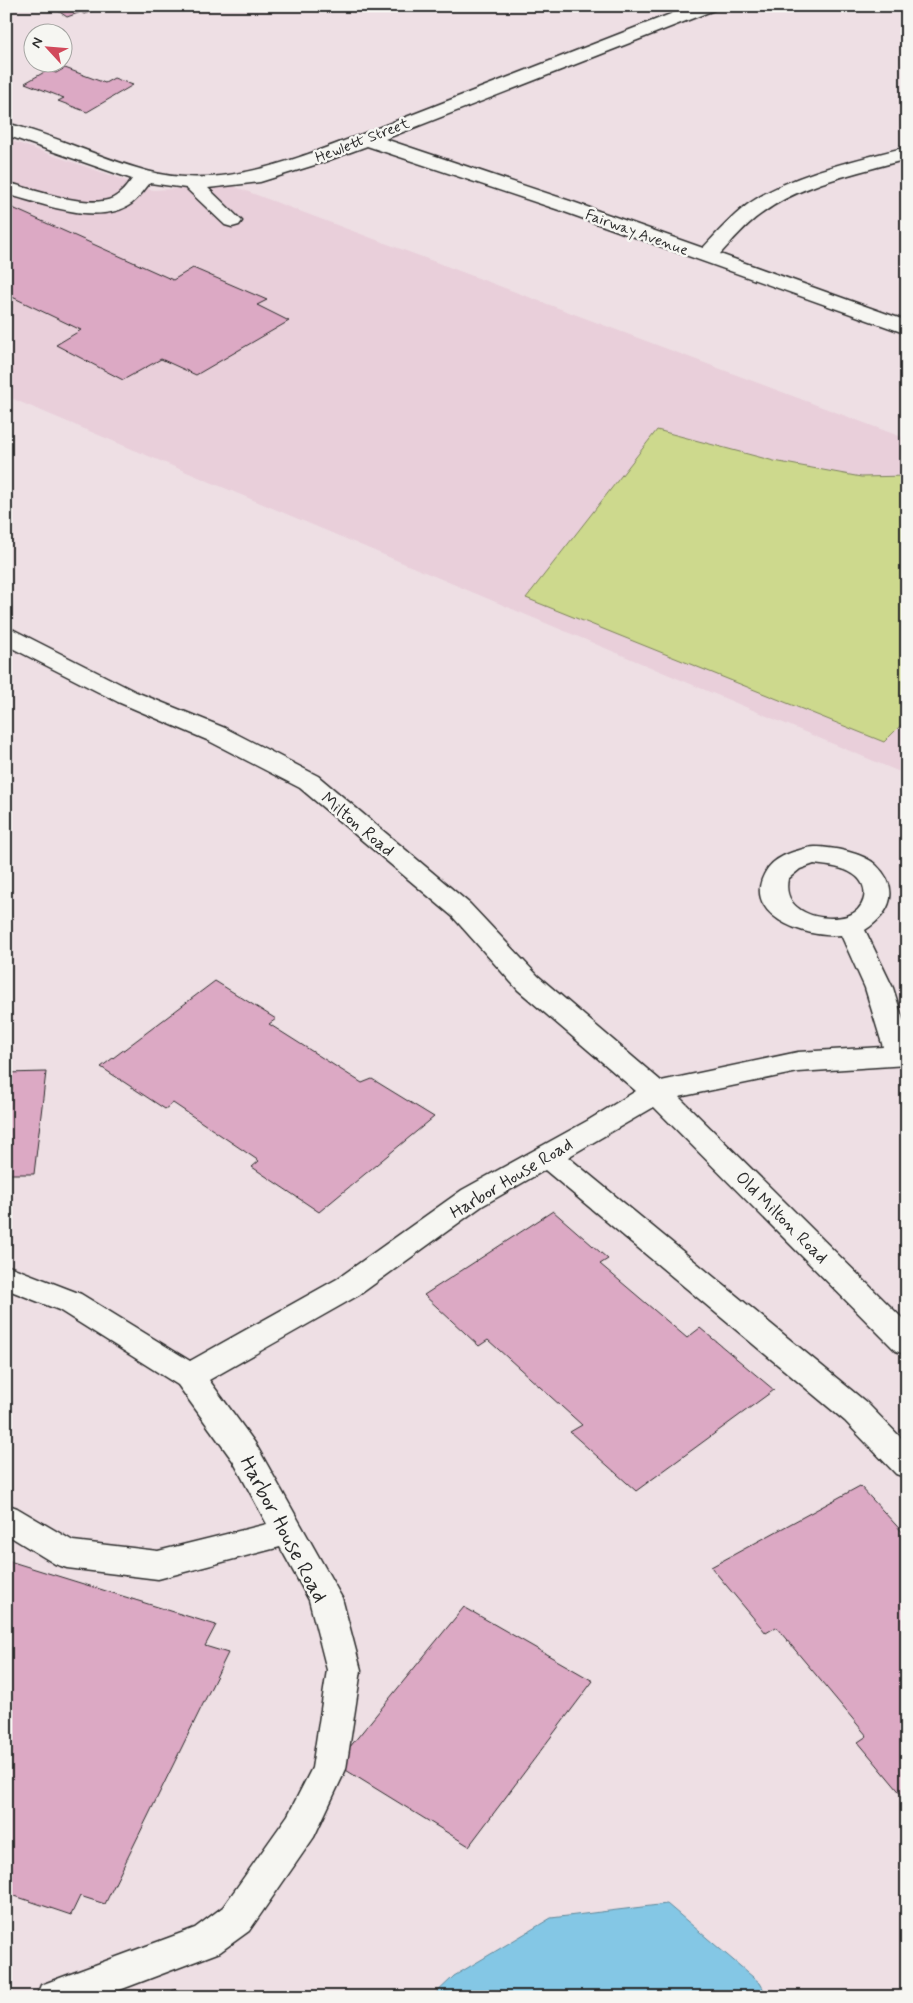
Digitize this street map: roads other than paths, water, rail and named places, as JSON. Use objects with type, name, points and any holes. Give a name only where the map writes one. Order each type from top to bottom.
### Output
[{"type":"street","name":"Hewlett Street","points":[[6,129],[144,177],[192,183],[254,178],[367,139],[708,6]]},
{"type":"street","name":"Fairway Avenue","points":[[367,139],[707,256],[907,328]]},
{"type":"street","points":[[707,256],[736,225],[762,204],[813,181],[907,153]]},
{"type":"street","points":[[6,188],[72,204],[100,208],[121,202],[144,177]]},
{"type":"street","points":[[192,183],[232,221]]},
{"type":"street","name":"Milton Road","points":[[6,635],[127,697],[216,734],[309,782],[462,910],[528,983],[656,1092]]},
{"type":"street","points":[[850,926],[879,988],[903,1055]]},
{"type":"street","name":"Harbor House Road","points":[[189,1376],[348,1288],[472,1198],[656,1092],[798,1062],[903,1055]]},
{"type":"street","name":"Old Milton Road","points":[[656,1092],[907,1343]]},
{"type":"street","points":[[547,1156],[856,1412],[907,1465]]},
{"type":"street","name":"Harbor House Road","points":[[9,1280],[70,1302],[189,1376],[244,1452],[325,1598],[344,1670],[329,1769],[301,1826],[236,1919],[207,1940],[54,1997]]},
{"type":"street","points":[[6,1516],[67,1554],[158,1565],[288,1532]]},
{"type":"water","points":[[667,1904],[760,1983],[768,1997],[432,1997],[454,1976],[551,1918]]}]
